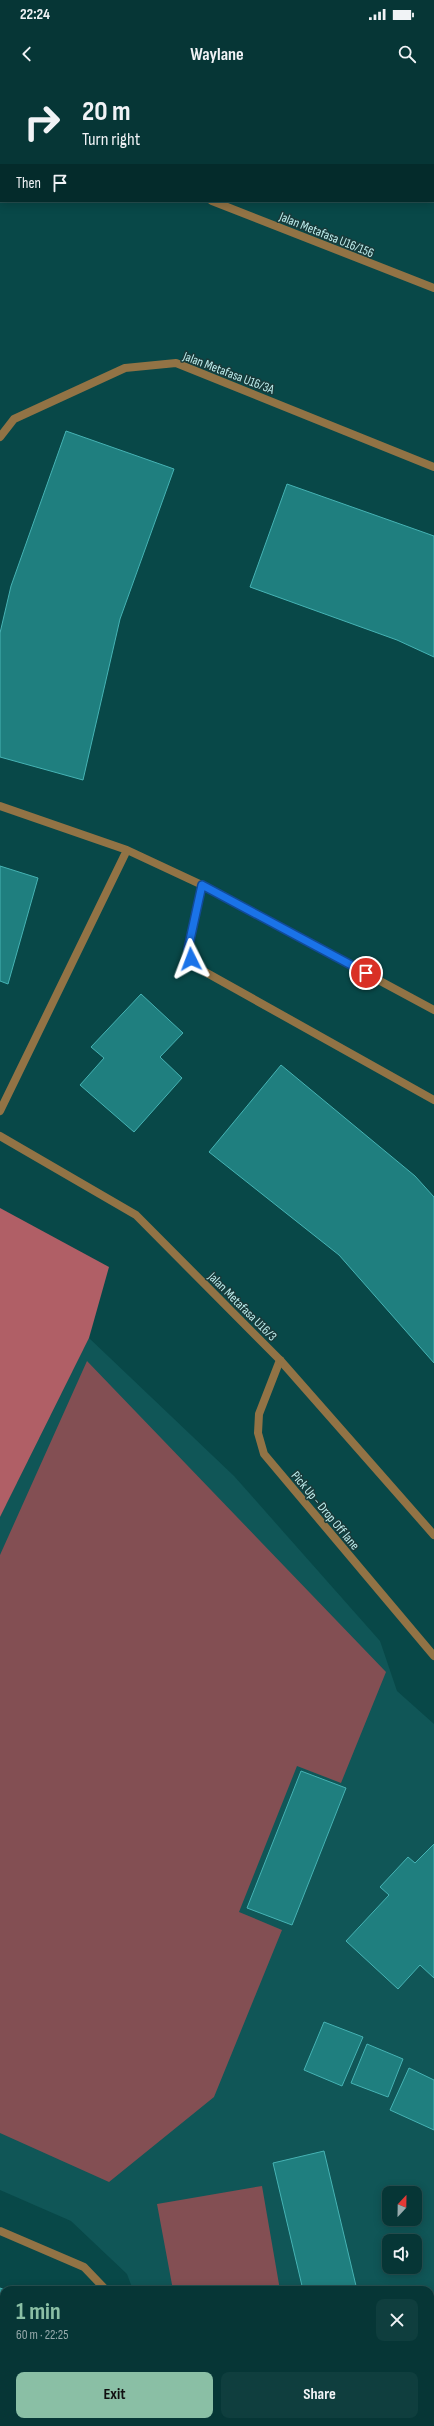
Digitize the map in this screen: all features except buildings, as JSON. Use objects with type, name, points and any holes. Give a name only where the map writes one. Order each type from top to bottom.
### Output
[{"type":"street","name":"Jalan Metafasa U16/156","points":[[215,202],[434,288]]},
{"type":"street","name":"Jalan Metafasa U16/3A","points":[[0,437],[14,419],[125,368],[176,363],[434,466]]},
{"type":"street","points":[[0,806],[127,850],[202,885],[434,1010]]},
{"type":"street","points":[[0,1111],[127,850]]},
{"type":"street","points":[[202,885],[188,949],[191,959],[198,968],[434,1100]]},
{"type":"street","name":"Jalan Metafasa U16/3","points":[[0,1136],[136,1215],[280,1360],[434,1535]]},
{"type":"street","name":"Pick Up - Drop Off lane","points":[[280,1360],[259,1414],[258,1434],[264,1454],[434,1656]]},
{"type":"street","points":[[0,2231],[84,2267],[102,2286]]},
{"type":"shaded area","points":[[0,1208],[109,1267],[89,1338],[0,1517]]},
{"type":"shaded area","points":[[89,1338],[234,1476],[380,1641],[397,1691],[434,1724],[434,2286],[132,2286],[127,2274],[71,2221],[0,2190],[0,1517]]},
{"type":"shaded area","points":[[87,1361],[386,1672],[341,1783],[297,1766],[239,1912],[282,1930],[214,2097],[109,2182],[0,2133],[0,1555]]},
{"type":"shaded area","points":[[262,2186],[279,2286],[172,2286],[157,2204]]},
{"type":"route","points":[[191,959],[188,949],[202,885],[366,973]]}]
